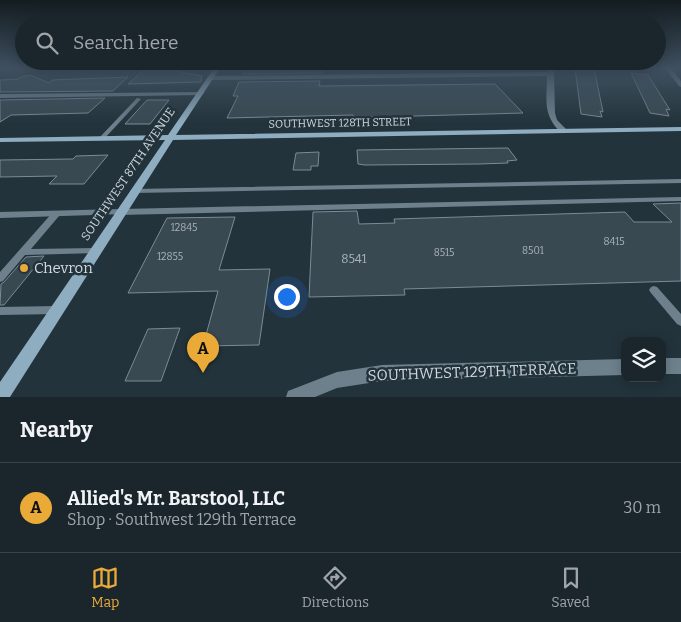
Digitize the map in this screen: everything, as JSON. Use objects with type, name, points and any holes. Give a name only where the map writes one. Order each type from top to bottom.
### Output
[{"type":"street","name":"SOUTHWEST 87TH AVENUE","points":[[0,397],[134,191],[205,87]]},
{"type":"street","points":[[550,87],[551,113],[554,122],[563,130]]},
{"type":"street","points":[[0,96],[201,93]]},
{"type":"street","name":"SOUTHWEST 128TH STREET","points":[[0,140],[681,129]]},
{"type":"street","points":[[0,215],[121,212]]},
{"type":"street","points":[[666,366],[681,366]]},
{"type":"street","name":"SOUTHWEST 129TH TERRACE","points":[[294,397],[337,380],[382,373],[621,367]]},
{"type":"lane","points":[[102,138],[139,99]]},
{"type":"lane","points":[[134,191],[681,181]]},
{"type":"lane","points":[[121,212],[681,199]]},
{"type":"lane","points":[[0,278],[56,214]]},
{"type":"lane","points":[[23,252],[95,251]]},
{"type":"lane","points":[[654,290],[681,321]]},
{"type":"lane","points":[[0,311],[56,310]]},
{"type":"building","points":[[0,87],[118,87],[113,91],[0,92]]},
{"type":"building","points":[[237,87],[497,87],[523,113],[379,117],[353,117],[353,115],[227,118],[238,96],[233,96]]},
{"type":"building","points":[[577,87],[598,87],[603,112],[600,111],[602,117],[581,114]]},
{"type":"building","points":[[637,87],[655,87],[670,110],[666,109],[669,116],[650,113]]},
{"type":"building","points":[[105,98],[88,113],[11,115],[0,122],[0,100]]},
{"type":"building","points":[[147,100],[169,100],[150,124],[125,124]]},
{"type":"building","points":[[508,148],[517,160],[507,161],[508,163],[479,164],[365,165],[358,164],[357,150]]},
{"type":"building","points":[[319,152],[318,166],[311,166],[311,170],[293,170],[296,153]]},
{"type":"building","points":[[108,155],[84,184],[49,184],[57,176],[0,177],[0,160],[73,159],[76,156]]},
{"type":"building","points":[[681,203],[681,281],[404,289],[405,295],[309,297],[313,212],[357,211],[359,224],[395,223],[394,219],[625,212],[634,222],[672,222],[653,204]]},
{"type":"building","points":[[235,217],[219,270],[270,269],[259,345],[203,346],[218,291],[128,293],[167,218]]},
{"type":"building","name":"Chevron","points":[[44,256],[4,305],[0,305],[1,284],[26,257]]},
{"type":"building","points":[[180,328],[161,381],[125,381],[148,329]]},
{"type":"place","name":"Chevron","points":[[24,268]]},
{"type":"place","name":"Allied's Mr. Barstool, LLC","points":[[203,373]]}]
